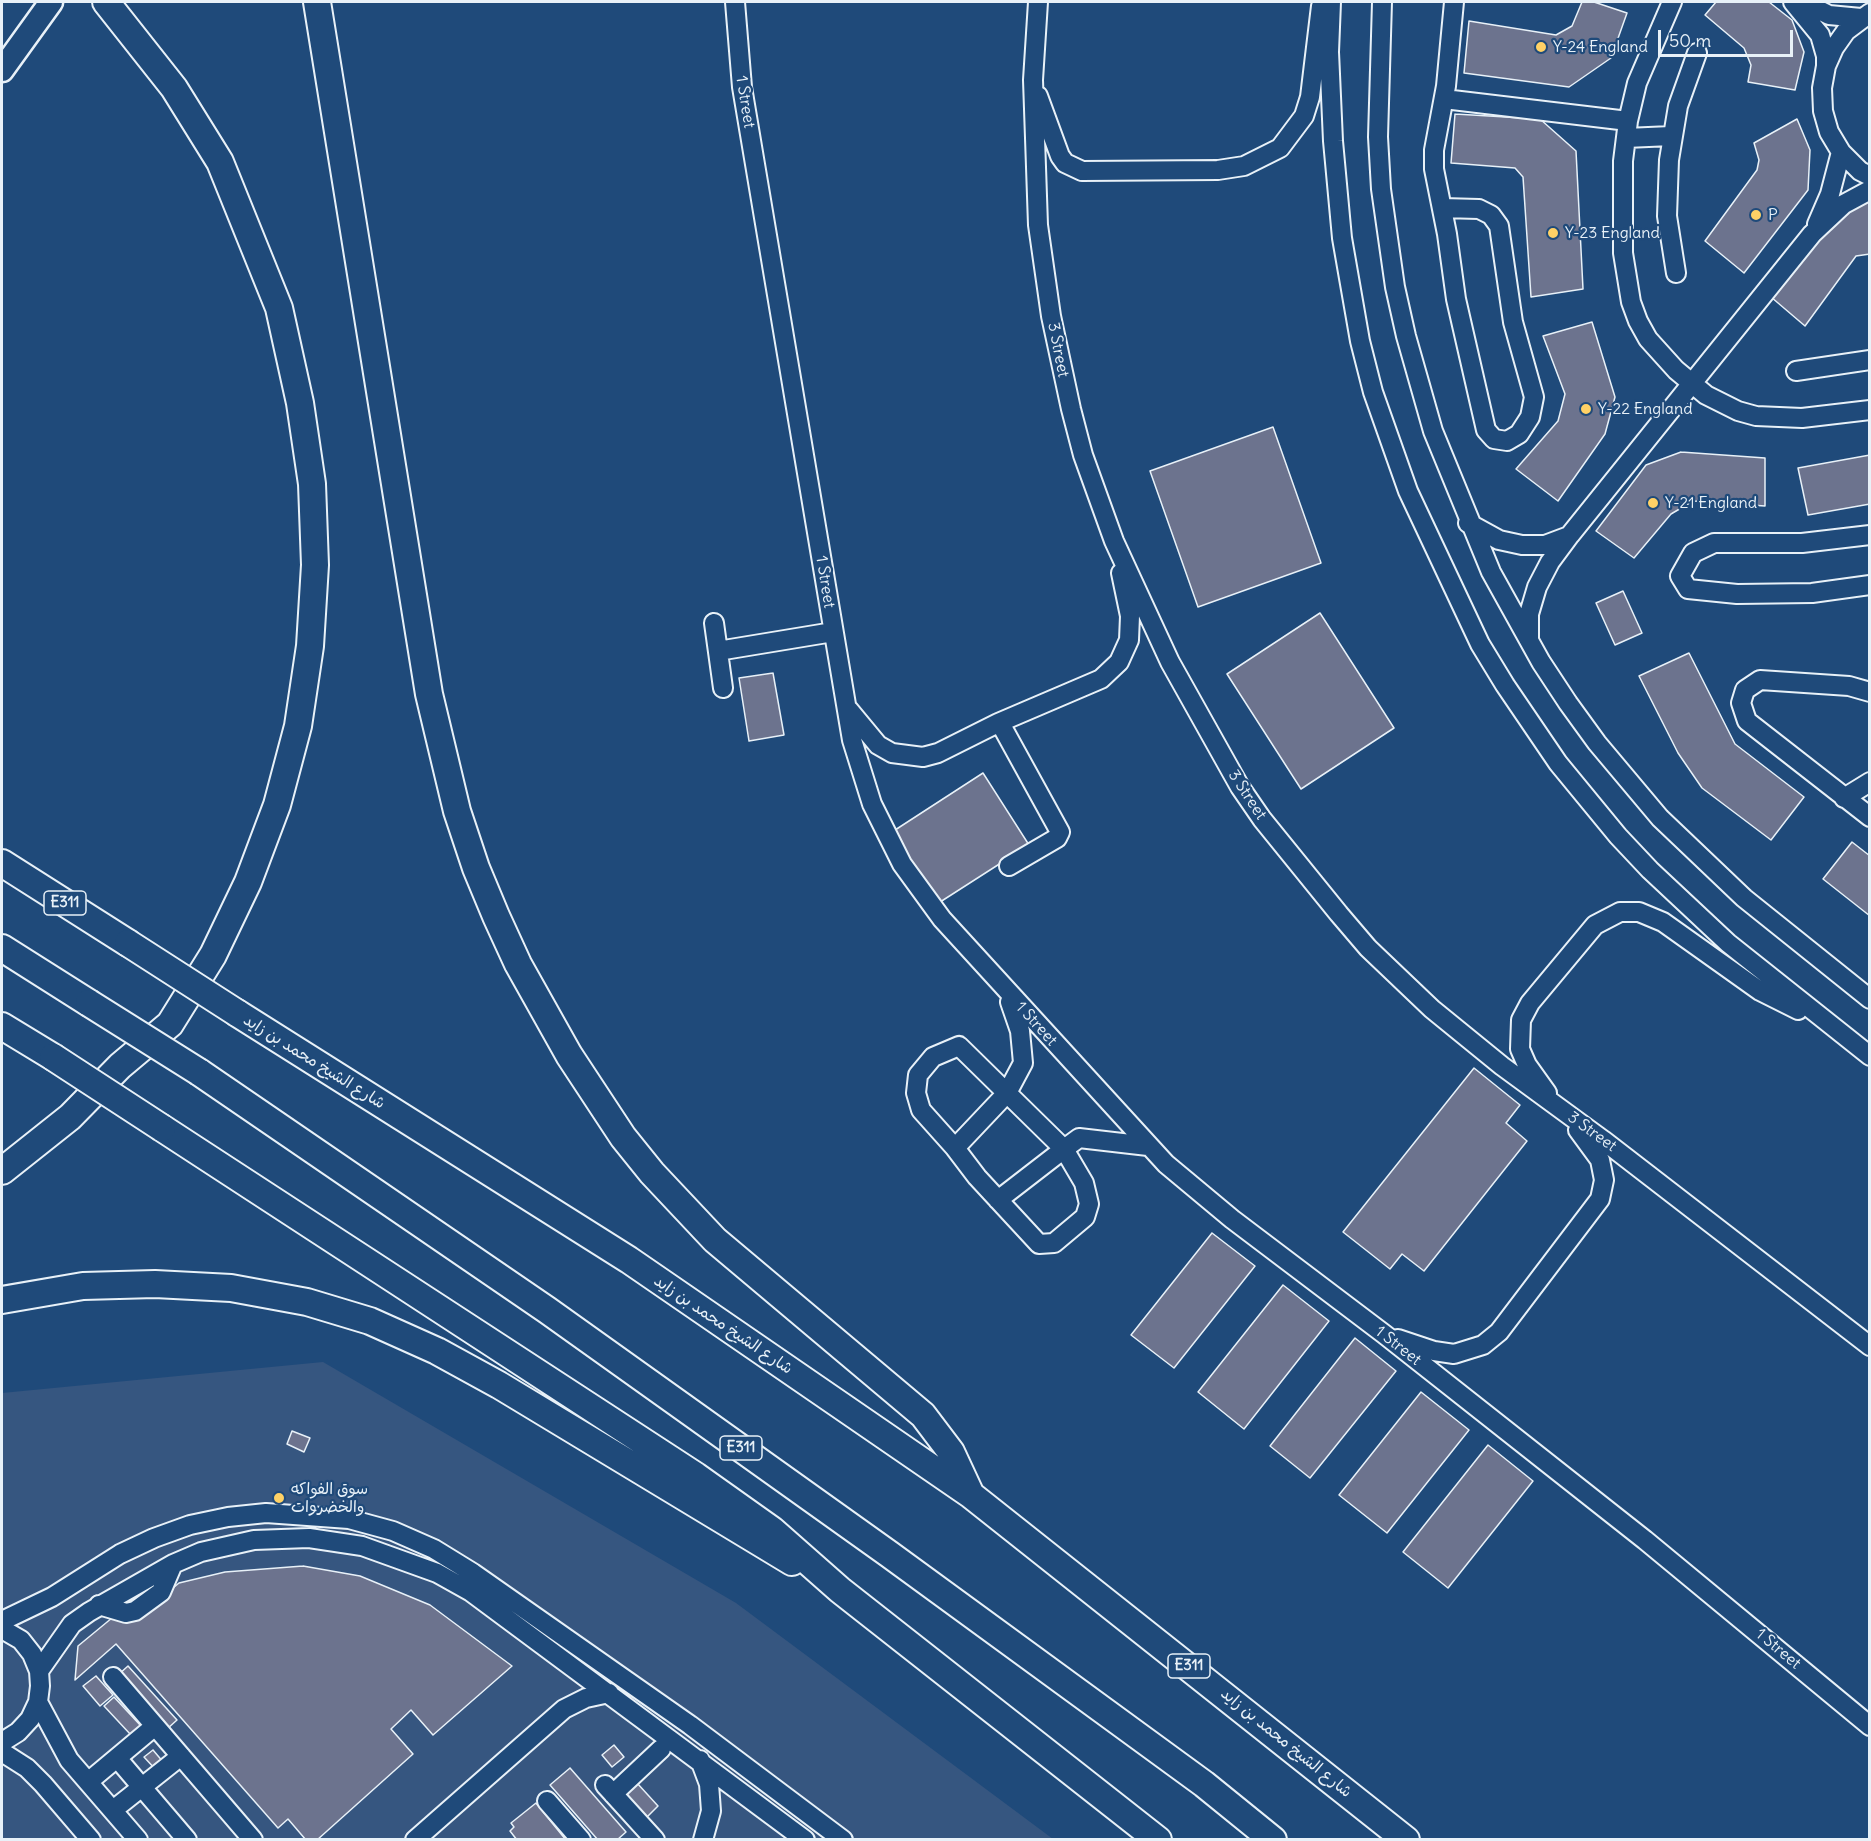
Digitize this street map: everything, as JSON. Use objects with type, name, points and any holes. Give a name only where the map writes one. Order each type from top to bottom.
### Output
[{"type":"highway","points":[[317,2],[429,694],[457,811],[476,868],[496,916],[518,964],[569,1055],[623,1137],[652,1173],[724,1248],[915,1407],[951,1452],[971,1494]]},
{"type":"highway","points":[[2,1171],[70,1117],[120,1066],[170,1024],[213,955],[248,882],[277,805],[298,726],[310,646],[315,565],[312,484],[300,403],[279,308],[220,162],[174,88],[114,10]]},
{"type":"highway","name":"شارع الشيخ محمد بن زايد","points":[[2,863],[629,1260],[971,1494],[1406,1839]]},
{"type":"highway","name":"E311","points":[[2,948],[198,1072],[547,1310],[870,1540],[1204,1784],[1273,1839]]},
{"type":"highway","points":[[2,1026],[696,1476],[772,1530],[840,1590],[1158,1839]]},
{"type":"highway","points":[[2,1300],[83,1286],[155,1284],[231,1288],[307,1302],[370,1321],[437,1351],[499,1385],[840,1590]]},
{"type":"main road","points":[[2,70],[51,2]]},
{"type":"street","name":"1 Street","points":[[735,2],[744,99],[847,706],[861,772],[886,835],[902,864],[942,919],[1166,1164],[1232,1219],[1384,1334],[1645,1540],[1869,1726]]},
{"type":"street","name":"3 Street","points":[[1038,2],[1033,80],[1036,203],[1051,316],[1083,455],[1114,541],[1194,708],[1262,819],[1339,914],[1400,979],[1432,1009],[1869,1346]]},
{"type":"street","points":[[1033,80],[1055,148],[1065,163],[1073,168],[1091,172],[1218,170],[1245,166],[1263,159],[1280,147],[1304,116],[1311,97],[1321,2]]},
{"type":"street","points":[[1331,2],[1330,108],[1349,290],[1373,392],[1389,442],[1429,539],[1480,644],[1504,685],[1587,800],[1642,862],[1684,903],[1820,1018],[1869,1056]]},
{"type":"street","points":[[1382,2],[1378,136],[1381,189],[1390,258],[1418,384],[1468,523],[1495,580],[1529,642],[1597,743],[1660,818],[1744,898],[1869,999]]},
{"type":"street","points":[[1442,208],[1479,209],[1491,215],[1498,226],[1513,322],[1534,397],[1530,417],[1519,434],[1507,441],[1494,439],[1486,430],[1456,299],[1442,208],[1436,189],[1434,150],[1444,99],[1454,2]]},
{"type":"street","points":[[1672,2],[1644,64],[1627,129],[1622,184],[1622,231],[1631,302],[1648,339],[1661,356],[1692,383],[1722,404],[1756,416],[1830,417],[1869,410]]},
{"type":"street","points":[[1793,2],[1820,35],[1826,56],[1822,88],[1823,111],[1829,132],[1841,152],[1860,171],[1869,176]]},
{"type":"street","points":[[1803,2],[1829,15],[1865,15]]},
{"type":"street","points":[[1826,66],[1846,32],[1865,15]]},
{"type":"street","points":[[1676,273],[1667,216],[1671,136],[1681,97],[1697,53]]},
{"type":"street","points":[[1444,99],[1671,136]]},
{"type":"street","points":[[1812,234],[1830,194],[1841,152]]},
{"type":"street","points":[[1529,642],[1529,614],[1537,587],[1550,562],[1570,535],[1812,234],[1844,204],[1869,190]]},
{"type":"street","points":[[1796,371],[1869,360]]},
{"type":"street","points":[[1468,523],[1499,540],[1522,545],[1545,545],[1570,535]]},
{"type":"street","points":[[1869,535],[1802,543],[1714,543],[1693,553],[1680,576],[1688,589],[1737,594],[1812,593],[1869,585]]},
{"type":"street","points":[[847,706],[878,745],[907,756],[938,753],[1101,679],[1119,662],[1129,640],[1131,628],[1114,541]]},
{"type":"street","points":[[714,623],[723,688]]},
{"type":"street","points":[[718,651],[833,632]]},
{"type":"street","points":[[1869,692],[1849,686],[1766,679],[1749,685],[1742,696],[1742,709],[1748,721],[1869,817]]},
{"type":"street","points":[[1000,723],[1060,832],[1057,838],[1010,866]]},
{"type":"street","points":[[1844,798],[1869,782]]},
{"type":"street","points":[[1384,1334],[1444,1353],[1464,1352],[1483,1345],[1499,1332],[1595,1208],[1604,1180],[1600,1160],[1589,1143],[1556,1106],[1527,1065],[1520,1049],[1521,1020],[1530,1003],[1595,925],[1611,915],[1629,911],[1648,914],[1690,940],[1760,991],[1820,1018]]},
{"type":"street","points":[[955,1148],[1007,1093],[1023,1063],[1017,1017],[1004,989]]},
{"type":"street","points":[[959,1046],[1064,1149],[1084,1183],[1089,1204],[1085,1217],[1054,1244],[1039,1244],[998,1200],[955,1148],[921,1110],[915,1093],[918,1075],[933,1057],[959,1046]]},
{"type":"street","points":[[998,1200],[1079,1137],[1148,1146]]},
{"type":"street","points":[[2,1621],[52,1597],[120,1554],[190,1525],[228,1517],[266,1513],[349,1519],[393,1531],[424,1544],[473,1573],[690,1725],[843,1839]]},
{"type":"street","points":[[39,1671],[72,1624],[99,1605],[173,1564],[201,1552],[254,1540],[309,1539],[362,1546],[437,1573],[471,1592],[805,1839]]},
{"type":"street","points":[[2,1629],[21,1640],[32,1654],[39,1671],[38,1702],[30,1719],[18,1732],[2,1742]]},
{"type":"street","points":[[113,1677],[253,1839]]},
{"type":"street","points":[[415,1839],[564,1709],[586,1698],[609,1693]]},
{"type":"street","points":[[38,1702],[69,1760],[138,1839]]},
{"type":"street","points":[[88,1782],[155,1726]]},
{"type":"street","points":[[643,1836],[609,1790],[661,1749]]},
{"type":"street","points":[[2,1752],[27,1768],[91,1839]]},
{"type":"street","points":[[113,1810],[181,1756]]},
{"type":"street","points":[[117,1758],[187,1839]]},
{"type":"street","points":[[699,1760],[709,1784],[711,1810],[704,1839]]},
{"type":"street","points":[[547,1801],[581,1839]]},
{"type":"shaded area","name":"سوق الفواكه والخضروات","points":[[323,1362],[736,1603],[1053,1839],[2,1840],[2,1393]]},
{"type":"building","name":"Y-24 England","points":[[1582,2],[1594,2],[1627,13],[1611,58],[1569,87],[1464,73],[1469,21],[1556,35],[1572,26]]},
{"type":"building","points":[[1716,2],[1769,2],[1792,20],[1804,52],[1795,90],[1748,82],[1751,65],[1744,48],[1705,15]]},
{"type":"building","name":"Y-23 England","points":[[1455,114],[1540,119],[1576,151],[1583,289],[1531,297],[1523,177],[1515,168],[1451,163]]},
{"type":"building","name":"P","points":[[1797,119],[1810,150],[1808,190],[1744,273],[1705,241],[1757,170],[1759,160],[1754,143]]},
{"type":"building","name":"P","points":[[1870,202],[1870,254],[1856,256],[1805,326],[1771,297],[1837,211]]},
{"type":"building","name":"Y-22 England","points":[[1592,322],[1615,397],[1605,434],[1558,501],[1516,469],[1558,421],[1565,394],[1543,336]]},
{"type":"building","points":[[1273,427],[1321,563],[1198,607],[1150,471]]},
{"type":"building","name":"Y-21 England","points":[[1681,452],[1765,458],[1765,506],[1693,501],[1671,514],[1634,558],[1596,531],[1646,465]]},
{"type":"building","points":[[1870,455],[1870,504],[1808,515],[1798,468]]},
{"type":"building","points":[[1623,591],[1642,633],[1615,645],[1596,603]]},
{"type":"building","points":[[1320,613],[1394,728],[1301,789],[1227,674]]},
{"type":"building","points":[[1689,653],[1735,744],[1804,797],[1771,840],[1702,788],[1678,753],[1639,676]]},
{"type":"building","points":[[773,673],[784,735],[749,741],[739,678]]},
{"type":"building","points":[[983,773],[1029,845],[937,904],[892,832]]},
{"type":"building","points":[[1852,842],[1870,856],[1870,916],[1823,879]]},
{"type":"building","points":[[1474,1068],[1520,1105],[1506,1123],[1527,1141],[1424,1271],[1402,1254],[1390,1269],[1343,1232]]},
{"type":"building","points":[[1212,1233],[1255,1266],[1174,1368],[1131,1335]]},
{"type":"building","points":[[1283,1285],[1329,1321],[1244,1429],[1198,1392]]},
{"type":"building","points":[[1355,1338],[1396,1371],[1310,1478],[1270,1446]]},
{"type":"building","points":[[1421,1392],[1469,1430],[1387,1533],[1339,1495]]},
{"type":"building","points":[[292,1431],[310,1438],[304,1452],[287,1444]]},
{"type":"building","points":[[1488,1445],[1533,1481],[1448,1588],[1403,1552]]},
{"type":"building","points":[[303,1566],[360,1576],[430,1605],[512,1666],[433,1735],[411,1710],[391,1729],[413,1754],[317,1840],[306,1840],[288,1819],[278,1828],[116,1644],[75,1680],[78,1646],[118,1613],[133,1621],[179,1583],[225,1572]]},
{"type":"building","points":[[128,1666],[177,1720],[167,1729],[118,1675]]},
{"type":"building","points":[[96,1676],[113,1695],[100,1706],[83,1686]]},
{"type":"building","points":[[114,1697],[141,1726],[131,1735],[104,1706]]},
{"type":"building","points":[[614,1745],[624,1757],[612,1767],[602,1755]]},
{"type":"building","points":[[153,1750],[164,1763],[156,1770],[144,1757]]},
{"type":"building","points":[[570,1768],[626,1832],[617,1840],[598,1840],[550,1785]]},
{"type":"building","points":[[637,1783],[658,1806],[647,1817],[625,1794]]},
{"type":"building","points":[[536,1803],[566,1840],[517,1840],[510,1831],[514,1827],[511,1823]]},
{"type":"place","name":"Y-24 England","points":[[1541,47]]},
{"type":"place","name":"P","points":[[1756,215]]},
{"type":"place","name":"Y-23 England","points":[[1553,233]]},
{"type":"place","name":"Y-22 England","points":[[1586,409]]},
{"type":"place","name":"Y-21 England","points":[[1653,503]]},
{"type":"place","name":"سوق الفواكه والخضروات","points":[[279,1498]]}]
